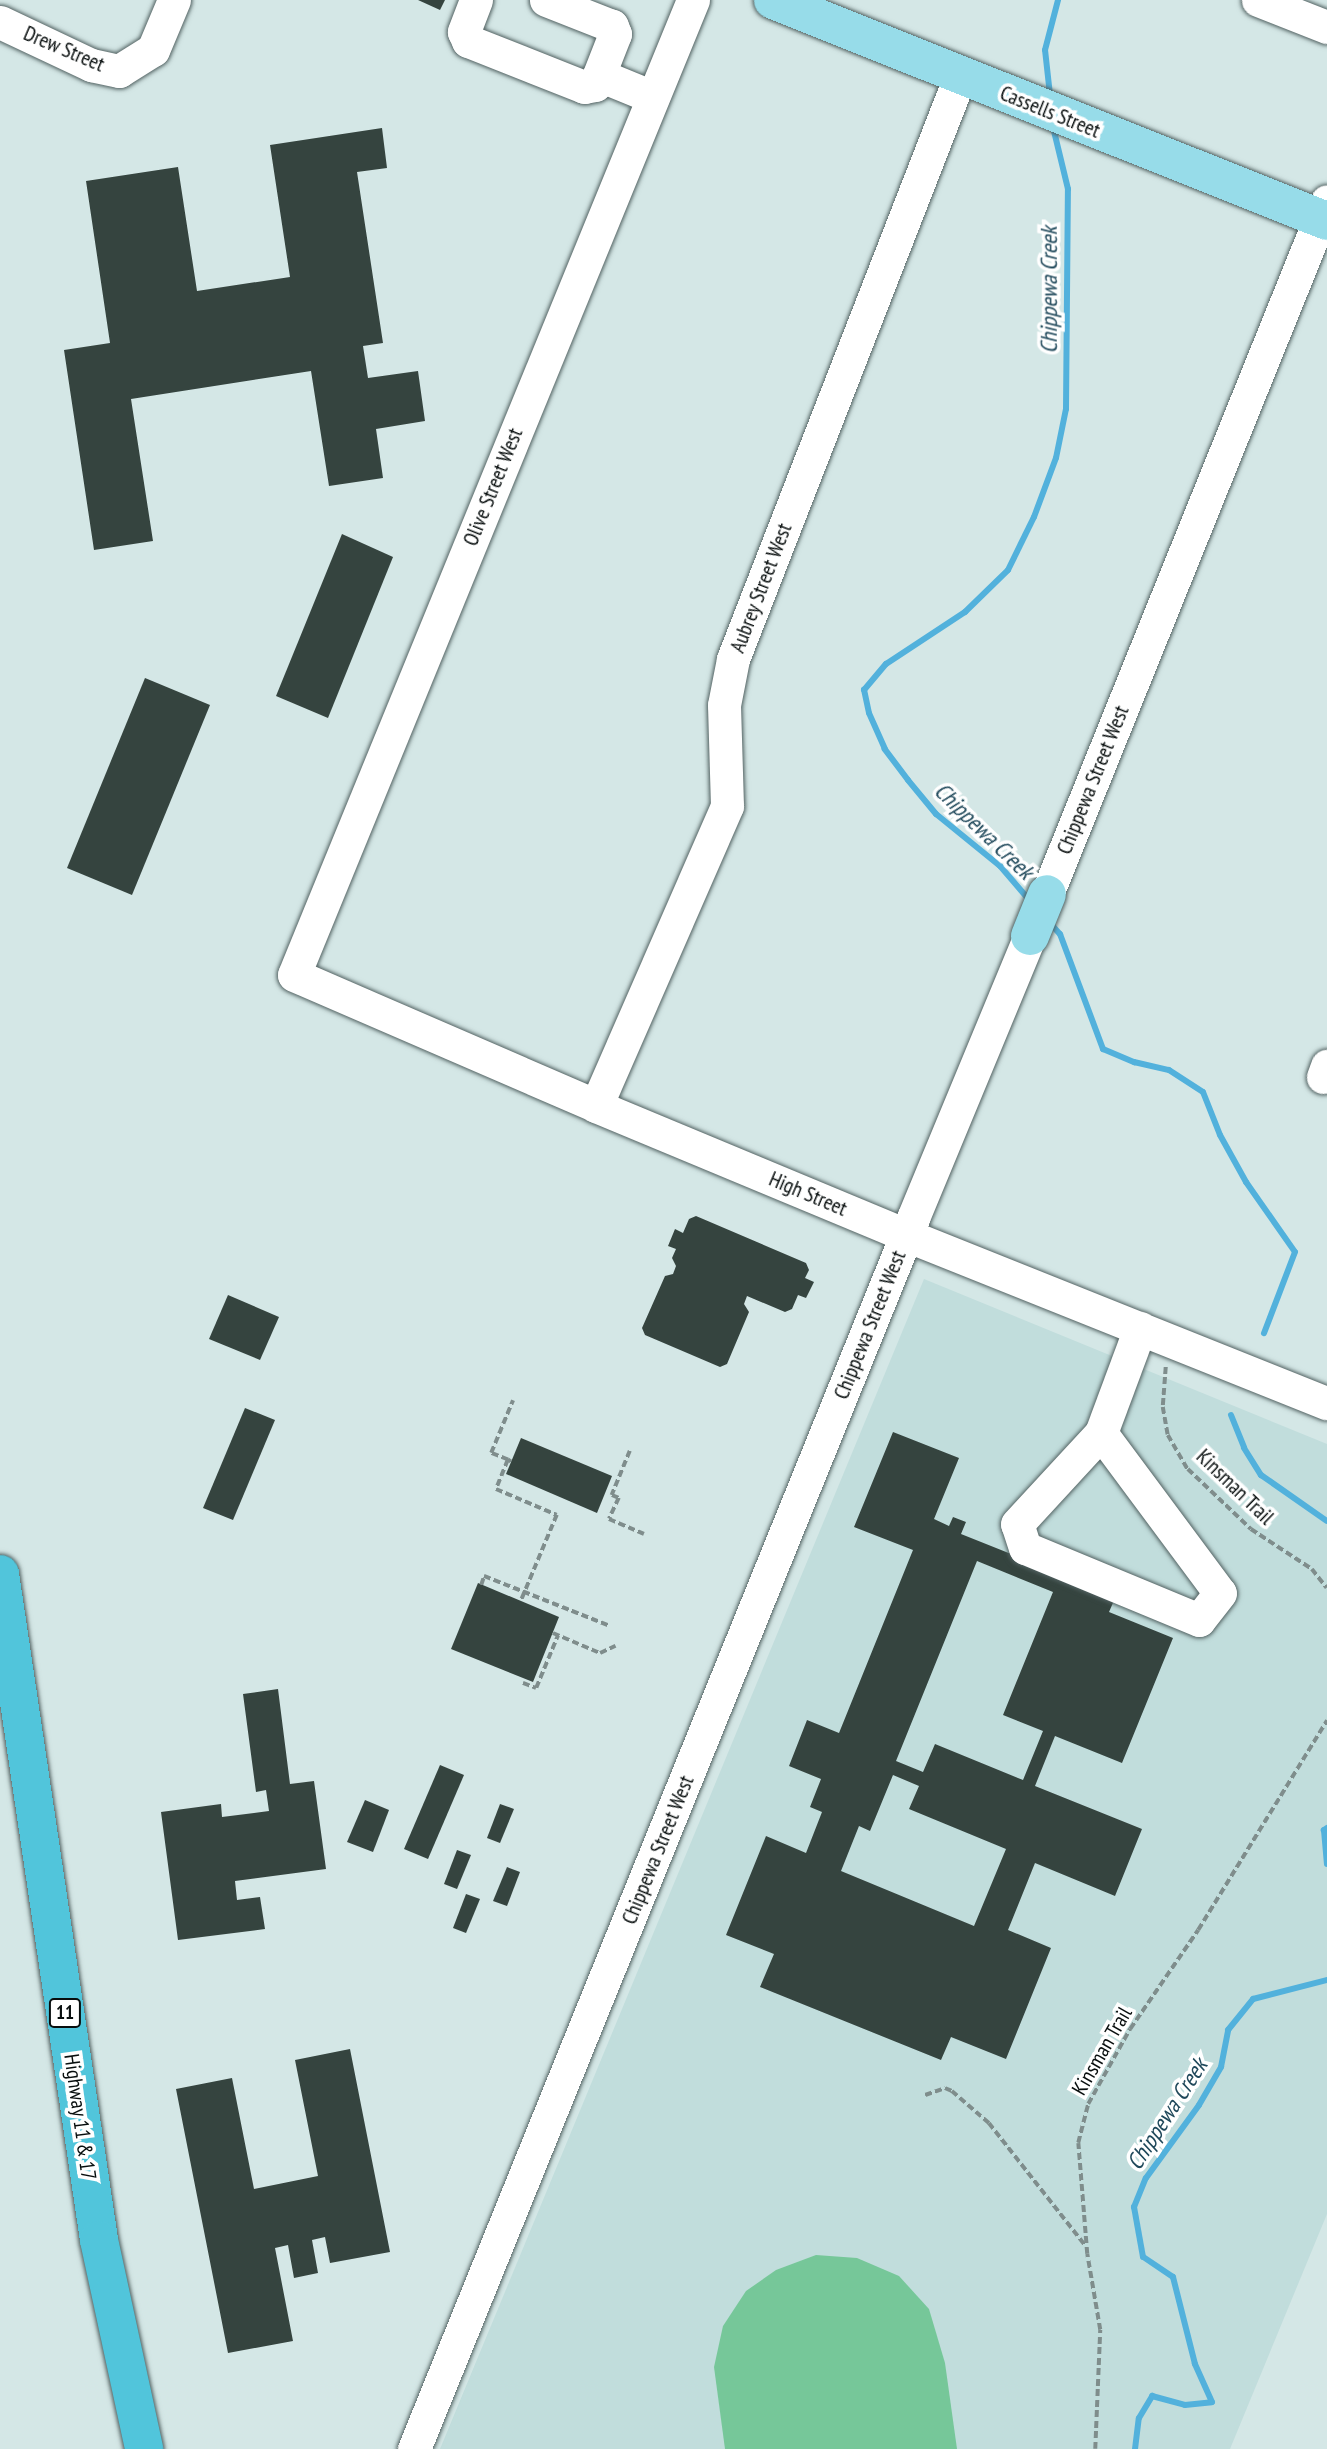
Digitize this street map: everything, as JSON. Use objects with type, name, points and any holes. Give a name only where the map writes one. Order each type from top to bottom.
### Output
[{"type":"highway","name":"Highway 11 & 17","points":[[0,1574],[96,2227],[144,2449]]},
{"type":"main road","name":"Cassells Street","points":[[773,0],[961,74],[1070,121],[1325,214]]},
{"type":"main road","name":"Chippewa Street West","points":[[1030,936],[1047,894]]},
{"type":"street","name":"Drew Street","points":[[0,22],[91,65],[119,71],[153,50],[174,0]]},
{"type":"street","points":[[476,0],[464,32],[468,41],[584,87],[595,85],[615,34],[612,26],[546,0]]},
{"type":"street","name":"Olive Street West","points":[[294,975],[693,0]]},
{"type":"street","points":[[1258,0],[1327,27]]},
{"type":"street","name":"Aubrey Street West","points":[[596,1106],[727,806],[724,705],[733,659],[961,74]]},
{"type":"street","points":[[599,75],[653,97]]},
{"type":"street","name":"Chippewa Street West","points":[[1047,894],[1325,214]]},
{"type":"street","name":"Chippewa Street West","points":[[414,2449],[1030,936]]},
{"type":"street","name":"High Street","points":[[294,975],[596,1106],[906,1235],[1327,1403]]},
{"type":"street","points":[[1101,1433],[1220,1593],[1199,1620],[1025,1548],[1017,1524],[1101,1433],[1140,1328]]},
{"type":"path","name":"Kinsman Trail","points":[[1174,1342],[1166,1368],[1163,1407],[1168,1435],[1188,1469],[1251,1529],[1312,1569],[1327,1588]]},
{"type":"path","points":[[513,1400],[491,1453],[509,1461],[496,1489],[557,1515],[521,1601]]},
{"type":"path","points":[[630,1451],[612,1495],[619,1498],[610,1519],[643,1534]]},
{"type":"path","points":[[609,1504],[615,1507]]},
{"type":"path","points":[[481,1584],[484,1576],[610,1626]]},
{"type":"path","points":[[523,1683],[536,1688],[555,1634],[600,1653],[615,1646]]},
{"type":"path","name":"Kinsman Trail","points":[[1095,2449],[1100,2330],[1086,2247],[1078,2143],[1088,2104],[1130,2029],[1198,1930],[1327,1720]]},
{"type":"path","points":[[925,2095],[945,2088],[952,2091],[989,2123],[1086,2247]]},
{"type":"shaded area","points":[[924,1279],[1327,1444],[1327,2214],[1230,2449],[440,2449]]},
{"type":"green space","points":[[816,2255],[857,2258],[899,2276],[929,2309],[945,2363],[957,2449],[725,2449],[714,2367],[723,2326],[746,2291],[776,2270]]},
{"type":"building","points":[[418,0],[445,0],[440,10]]},
{"type":"building","points":[[382,128],[387,168],[357,172],[383,343],[363,346],[368,378],[418,371],[425,421],[376,429],[383,478],[329,486],[311,371],[131,399],[153,541],[94,550],[64,350],[110,343],[86,181],[178,167],[197,291],[290,277],[270,145]]},
{"type":"building","points":[[342,534],[393,557],[328,718],[276,696]]},
{"type":"building","points":[[145,678],[210,705],[132,895],[67,868]]},
{"type":"building","points":[[696,1216],[806,1263],[809,1270],[805,1278],[814,1282],[806,1298],[798,1295],[792,1309],[785,1312],[747,1296],[744,1304],[749,1312],[727,1364],[720,1367],[645,1335],[642,1328],[665,1276],[673,1274],[676,1266],[672,1258],[676,1249],[668,1246],[675,1229],[683,1233],[689,1219]]},
{"type":"building","points":[[228,1295],[279,1317],[260,1360],[209,1339]]},
{"type":"building","points":[[245,1408],[275,1420],[233,1520],[203,1508]]},
{"type":"building","points":[[893,1432],[959,1458],[934,1519],[949,1526],[953,1517],[966,1522],[961,1534],[1116,1596],[1109,1612],[1173,1638],[1122,1763],[1055,1736],[1035,1786],[1142,1829],[1115,1896],[1035,1863],[1008,1930],[1051,1948],[1006,2059],[951,2037],[941,2060],[760,1987],[774,1954],[726,1935],[766,1836],[806,1853],[822,1812],[810,1807],[821,1779],[789,1766],[807,1720],[839,1733],[913,1550],[854,1527]],"holes":[[[977,1561],[1053,1592],[1003,1715],[1043,1731],[1023,1780],[935,1744],[923,1772],[896,1761]],[[893,1775],[919,1786],[909,1809],[1006,1849],[974,1926],[841,1871],[859,1826],[870,1831]]]},
{"type":"building","points":[[521,1438],[612,1476],[597,1513],[506,1474]]},
{"type":"building","points":[[478,1583],[559,1617],[533,1682],[451,1649]]},
{"type":"building","points":[[278,1689],[290,1784],[314,1781],[326,1869],[235,1881],[237,1900],[260,1897],[265,1929],[178,1940],[161,1812],[221,1804],[222,1817],[269,1811],[266,1790],[256,1792],[243,1694]]},
{"type":"building","points":[[440,1765],[464,1775],[428,1859],[404,1849]]},
{"type":"building","points":[[365,1800],[389,1810],[373,1852],[347,1842]]},
{"type":"building","points":[[500,1804],[514,1809],[500,1843],[487,1838]]},
{"type":"building","points":[[457,1850],[471,1855],[457,1889],[444,1884]]},
{"type":"building","points":[[507,1867],[520,1872],[507,1906],[493,1901]]},
{"type":"building","points":[[466,1894],[480,1899],[466,1933],[453,1928]]},
{"type":"building","points":[[350,2049],[390,2252],[330,2263],[325,2237],[312,2240],[318,2273],[294,2278],[288,2245],[275,2248],[293,2341],[228,2353],[176,2089],[232,2078],[254,2189],[318,2176],[295,2060]]},
{"type":"waterway","name":"Chippewa Creek","points":[[1050,95],[1045,50],[1058,0]]},
{"type":"waterway","name":"Chippewa Creek","points":[[1031,902],[1000,866],[936,814],[908,780],[885,749],[869,713],[864,690],[886,664],[965,612],[1008,570],[1034,517],[1056,458],[1066,409],[1068,189],[1053,127]]},
{"type":"waterway","name":"Chippewa Creek","points":[[1050,923],[1060,934],[1103,1049],[1134,1062],[1169,1070],[1203,1092],[1220,1135],[1246,1182],[1295,1252],[1264,1333]]},
{"type":"waterway","name":"Chippewa Creek","points":[[1231,1415],[1244,1448],[1261,1475],[1327,1521]]},
{"type":"waterway","name":"Chippewa Creek","points":[[1327,1828],[1324,1830],[1327,1864]]},
{"type":"waterway","name":"Chippewa Creek","points":[[1135,2449],[1139,2418],[1152,2396],[1185,2405],[1212,2402],[1195,2364],[1173,2277],[1143,2257],[1134,2207],[1146,2178],[1199,2105],[1221,2067],[1228,2030],[1253,1999],[1327,1980]]}]
